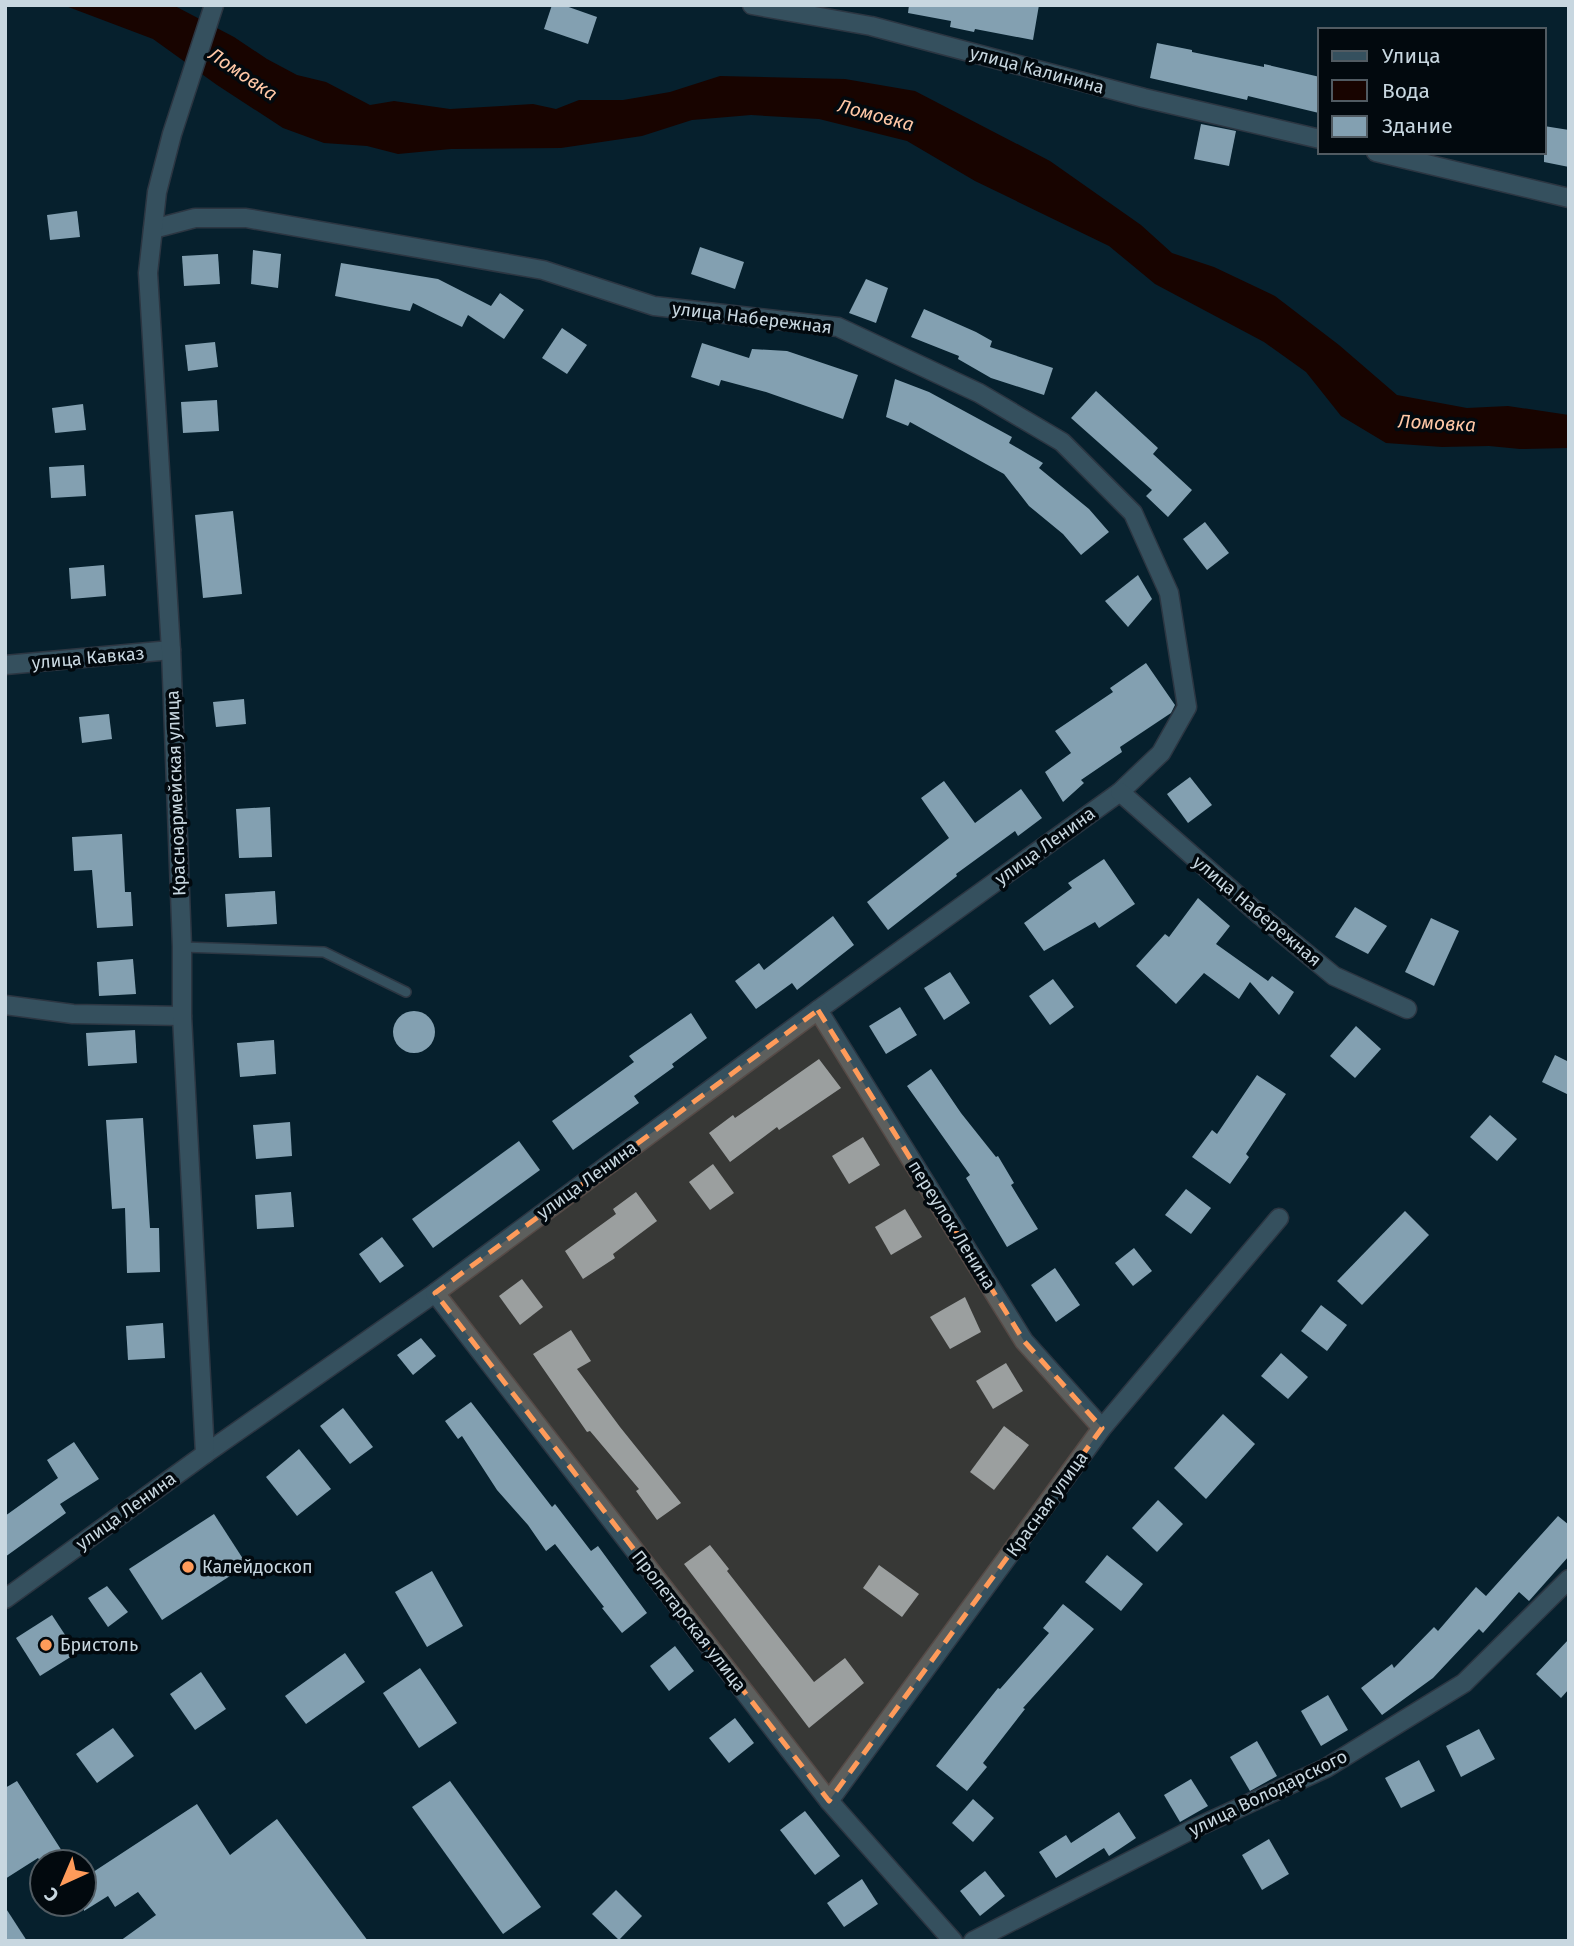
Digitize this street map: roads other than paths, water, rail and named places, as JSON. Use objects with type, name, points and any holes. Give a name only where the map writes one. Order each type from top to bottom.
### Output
[{"type":"street","name":"Красноармейская улица","points":[[205,1454],[182,1016],[171,650],[148,272],[157,192],[172,134],[214,5]]},
{"type":"street","name":"улица Калинина","points":[[752,5],[871,26],[1144,98],[1318,139]]},
{"type":"street","points":[[1384,154],[1569,198]]},
{"type":"street","name":"улица Набережная","points":[[153,229],[195,218],[246,218],[543,270],[654,306],[838,327],[979,393],[1062,442],[1133,513],[1169,593],[1187,707],[1161,753]]},
{"type":"street","name":"улица Кавказ","points":[[5,665],[171,650]]},
{"type":"street","name":"улица Ленина","points":[[5,1599],[205,1454],[435,1293],[818,1010],[1120,792],[1161,753]]},
{"type":"street","name":"улица Набережная","points":[[1120,792],[1334,976],[1407,1009]]},
{"type":"street","points":[[5,1005],[73,1014],[182,1016]]},
{"type":"street","name":"переулок Ленина","points":[[818,1010],[1024,1341],[1102,1428]]},
{"type":"street","name":"Красная улица","points":[[829,1801],[1102,1428],[1279,1218]]},
{"type":"street","name":"Пролетарская улица","points":[[435,1293],[829,1801],[953,1941]]},
{"type":"street","name":"улица Володарского","points":[[973,1941],[1191,1830],[1326,1768],[1464,1683],[1569,1579]]},
{"type":"lane","points":[[182,947],[324,953],[406,992]]},
{"type":"water","name":"Ломовка","points":[[63,5],[173,5],[234,37],[297,75],[326,82],[370,105],[394,101],[450,109],[533,104],[556,109],[579,100],[623,100],[670,92],[720,76],[845,79],[915,91],[1050,161],[1141,225],[1172,253],[1214,267],[1275,296],[1339,345],[1397,395],[1467,408],[1508,406],[1569,415],[1569,448],[1442,447],[1386,443],[1341,416],[1306,372],[1264,342],[1155,284],[1109,246],[975,181],[907,141],[819,119],[751,115],[692,120],[642,136],[561,148],[451,149],[398,154],[367,146],[324,143],[283,128],[153,39]]},
{"type":"place","name":"Калейдоскоп","points":[[188,1567]]},
{"type":"place","name":"Бристоль","points":[[46,1645]]}]
